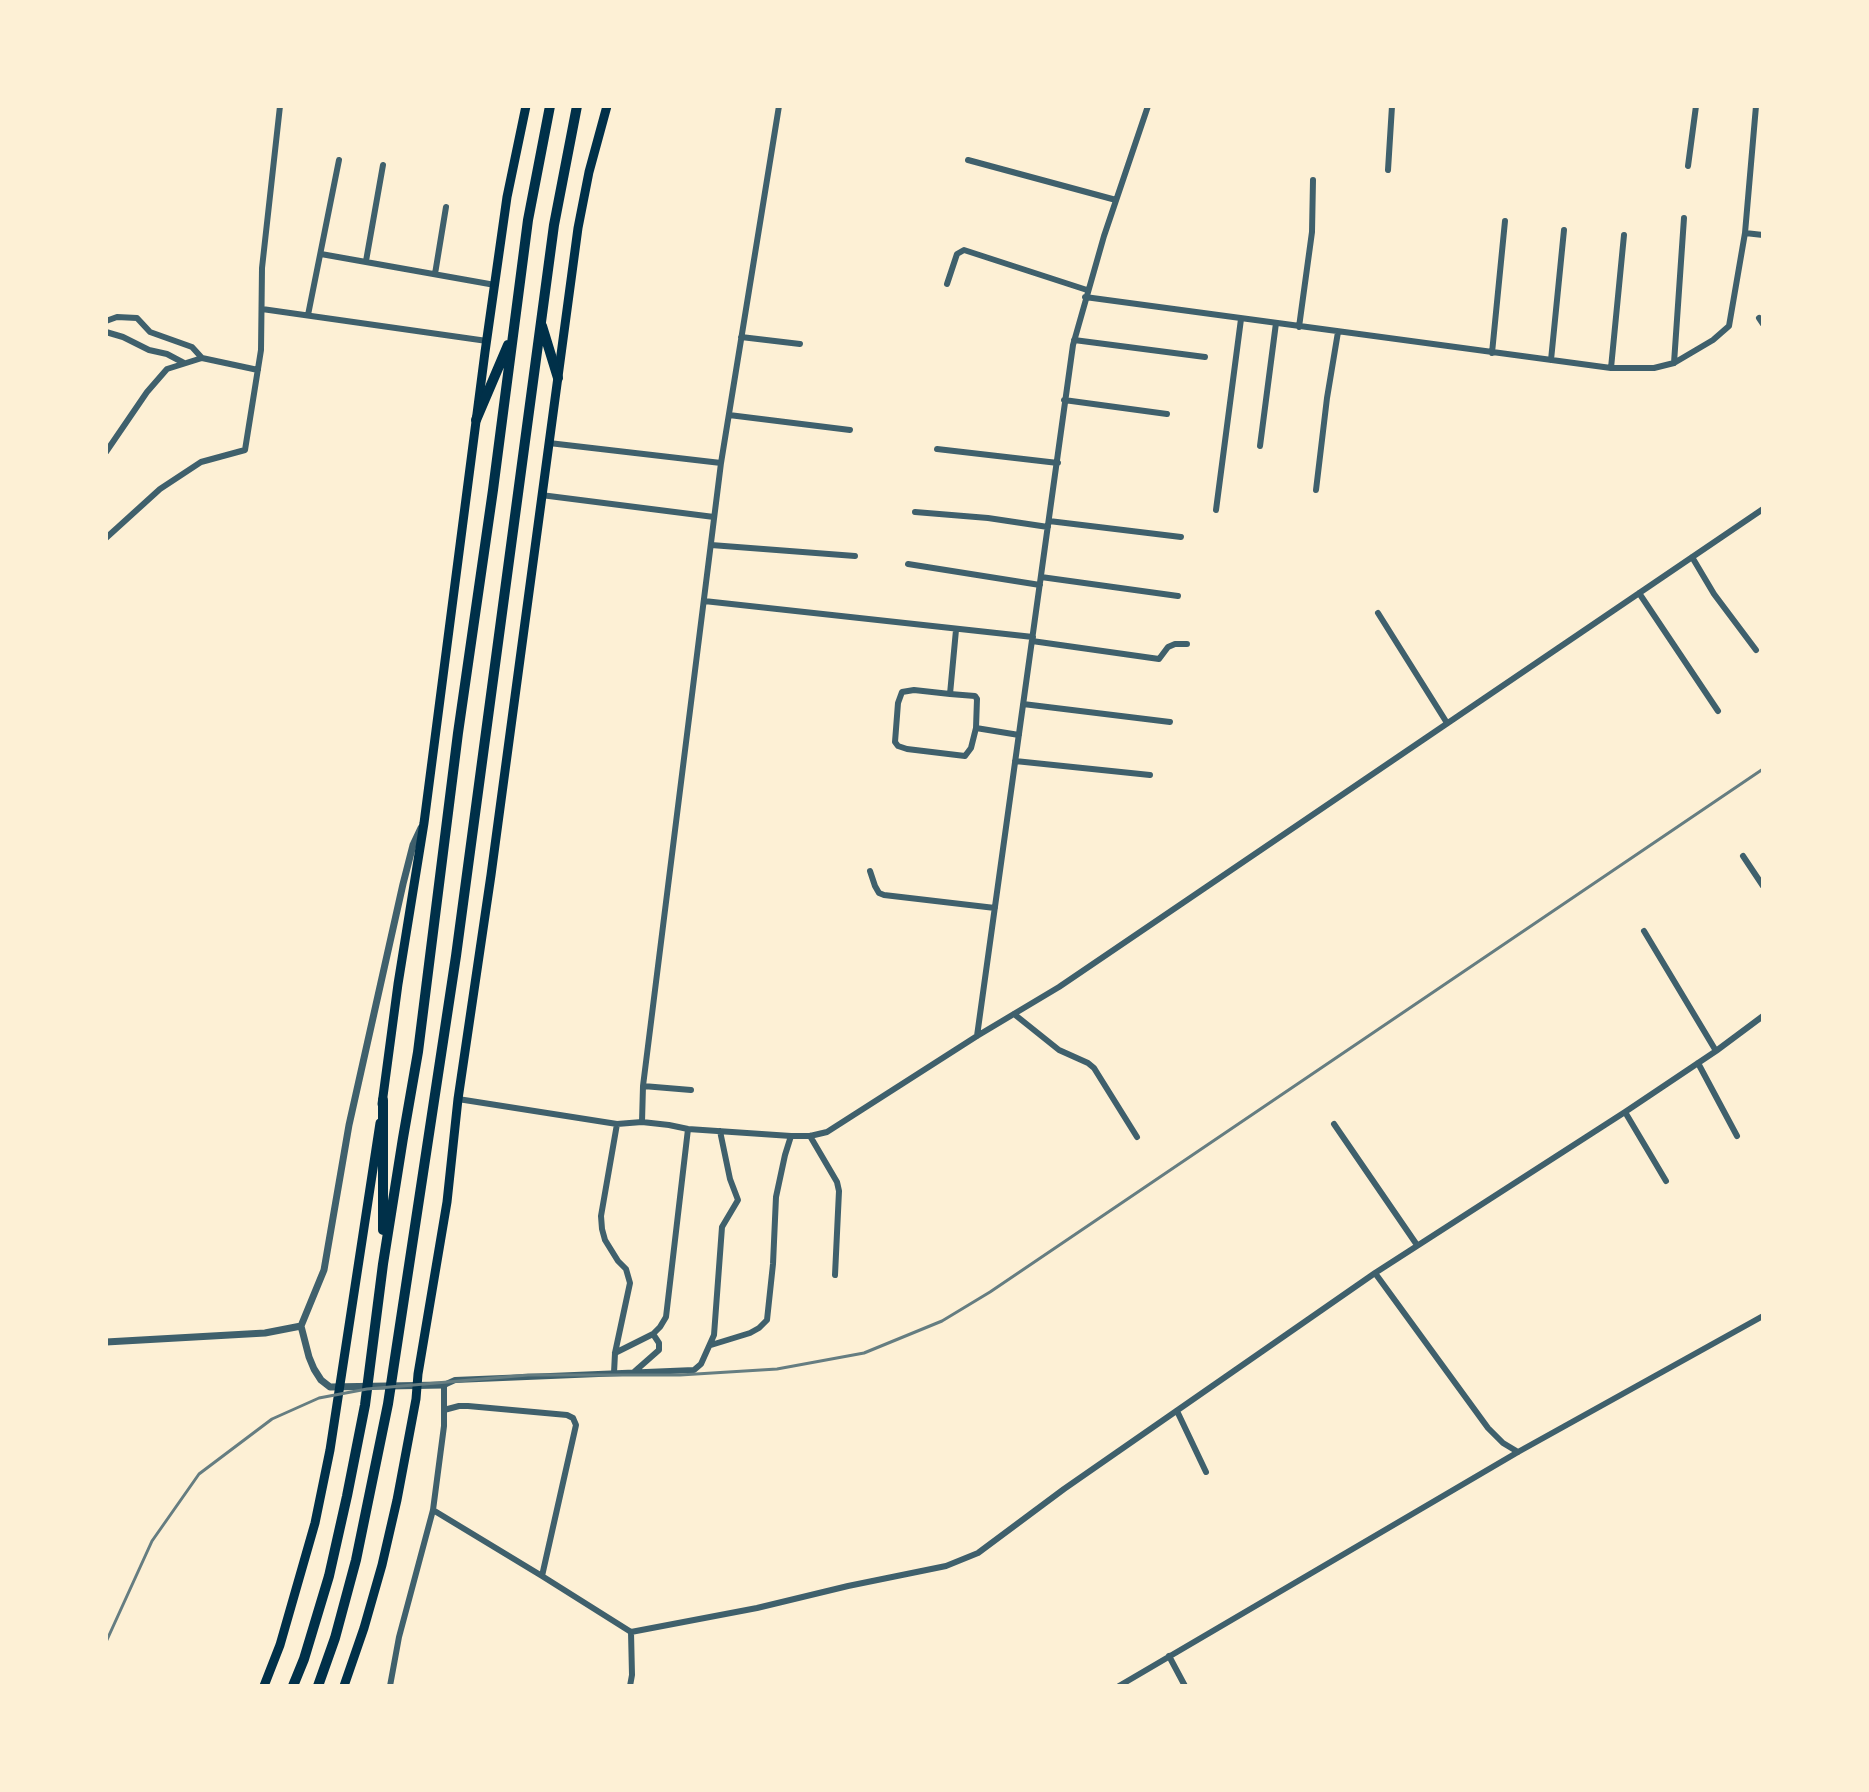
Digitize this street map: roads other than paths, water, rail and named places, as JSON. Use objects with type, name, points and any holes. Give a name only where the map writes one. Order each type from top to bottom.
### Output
[{"type":"highway","points":[[293,1686],[329,1576],[365,1405],[383,1264],[418,1052],[528,220],[550,106]]},
{"type":"highway","points":[[318,1686],[335,1638],[356,1560],[393,1374],[456,956],[540,320],[556,211],[577,106]]},
{"type":"highway","points":[[540,320],[558,378]]},
{"type":"highway","points":[[476,420],[514,332]]},
{"type":"highway","points":[[383,1100],[383,1264]]},
{"type":"main road","points":[[264,1686],[280,1645],[315,1523],[330,1450],[424,823],[507,197],[526,106]]},
{"type":"main road","points":[[344,1686],[382,1565],[416,1399],[447,1202],[458,1099],[578,228],[607,106]]},
{"type":"street","points":[[106,538],[160,489],[201,462],[245,450],[261,350],[262,268],[280,106]]},
{"type":"street","points":[[642,1122],[643,1086],[721,463],[779,106]]},
{"type":"street","points":[[977,1036],[1074,340],[1086,294],[1148,106]]},
{"type":"street","points":[[1388,170],[1392,106]]},
{"type":"street","points":[[1688,166],[1696,106]]},
{"type":"street","points":[[947,284],[957,254],[964,250],[1086,294],[1241,319],[1492,353],[1611,368],[1654,368],[1674,363],[1713,340],[1729,326],[1745,233],[1756,106]]},
{"type":"street","points":[[308,315],[339,160]]},
{"type":"street","points":[[968,160],[1116,200]]},
{"type":"street","points":[[366,261],[383,165]]},
{"type":"street","points":[[1299,327],[1312,232],[1313,180]]},
{"type":"street","points":[[435,274],[446,207]]},
{"type":"street","points":[[1674,363],[1684,218]]},
{"type":"street","points":[[1492,353],[1505,221]]},
{"type":"street","points":[[1551,360],[1564,230]]},
{"type":"street","points":[[1745,233],[1763,235]]},
{"type":"street","points":[[1611,368],[1624,235]]},
{"type":"street","points":[[321,254],[495,285]]},
{"type":"street","points":[[262,309],[487,341]]},
{"type":"street","points":[[106,321],[117,317],[137,318],[150,332],[192,347],[202,358]]},
{"type":"street","points":[[1216,510],[1241,319]]},
{"type":"street","points":[[1260,446],[1276,323]]},
{"type":"street","points":[[106,332],[184,363]]},
{"type":"street","points":[[1316,490],[1338,332]]},
{"type":"street","points":[[741,337],[800,344]]},
{"type":"street","points":[[1074,340],[1205,357]]},
{"type":"street","points":[[106,452],[147,392],[167,369],[202,358],[258,370]]},
{"type":"street","points":[[1064,400],[1167,414]]},
{"type":"street","points":[[729,415],[850,430]]},
{"type":"street","points":[[549,443],[721,463]]},
{"type":"street","points":[[937,449],[1058,463]]},
{"type":"street","points":[[541,495],[714,517]]},
{"type":"street","points":[[458,1099],[617,1124],[642,1122],[688,1129],[791,1136],[827,1132],[1059,987],[1763,509]]},
{"type":"street","points":[[915,512],[1181,537]]},
{"type":"street","points":[[711,545],[855,556]]},
{"type":"street","points":[[1692,557],[1714,594],[1756,650]]},
{"type":"street","points":[[908,564],[1178,596]]},
{"type":"street","points":[[1639,593],[1718,711]]},
{"type":"street","points":[[704,601],[1033,639],[1159,659],[1168,647],[1187,644]]},
{"type":"street","points":[[1378,613],[1447,723]]},
{"type":"street","points":[[950,694],[956,630]]},
{"type":"street","points":[[914,690],[950,694],[975,696],[977,699],[976,728],[971,748],[965,756],[898,746],[895,742],[902,692],[914,690]]},
{"type":"street","points":[[1023,704],[1170,722]]},
{"type":"street","points":[[976,728],[1019,735]]},
{"type":"street","points":[[1015,761],[1150,775]]},
{"type":"street","points":[[424,823],[413,845],[394,921],[349,1125],[324,1270],[301,1326],[309,1357],[321,1380],[330,1387],[444,1385],[455,1380],[694,1370],[701,1364],[714,1335],[722,1226],[738,1201],[720,1131]]},
{"type":"street","points":[[1743,856],[1763,886]]},
{"type":"street","points":[[870,871],[879,893],[884,895],[995,908]]},
{"type":"street","points":[[1644,931],[1716,1051]]},
{"type":"street","points":[[1014,1014],[1059,1050],[1094,1068],[1137,1137]]},
{"type":"street","points":[[433,1510],[631,1632],[757,1608],[946,1566],[968,1558],[1375,1273],[1625,1112],[1763,1016]]},
{"type":"street","points":[[1698,1063],[1737,1136]]},
{"type":"street","points":[[643,1086],[691,1090]]},
{"type":"street","points":[[1625,1112],[1666,1181]]},
{"type":"street","points":[[614,1373],[615,1353],[630,1283],[626,1269],[605,1240],[602,1229],[601,1216],[617,1124]]},
{"type":"street","points":[[1334,1124],[1417,1245]]},
{"type":"street","points":[[615,1353],[653,1334],[666,1317],[688,1129]]},
{"type":"street","points":[[711,1345],[750,1333],[767,1320],[776,1197],[791,1136]]},
{"type":"street","points":[[810,1136],[837,1182],[839,1191],[835,1275]]},
{"type":"street","points":[[1375,1273],[1488,1428],[1518,1452]]},
{"type":"street","points":[[1119,1686],[1518,1452],[1763,1316]]},
{"type":"street","points":[[106,1342],[265,1333],[301,1326]]},
{"type":"street","points":[[634,1372],[659,1350],[659,1343],[653,1334]]},
{"type":"street","points":[[390,1686],[399,1637],[433,1510],[444,1426],[444,1385]]},
{"type":"street","points":[[444,1410],[468,1406],[573,1418],[576,1425],[542,1576]]},
{"type":"street","points":[[1177,1411],[1206,1472]]},
{"type":"street","points":[[630,1686],[631,1632]]},
{"type":"street","points":[[1169,1656],[1185,1686]]},
{"type":"railway","points":[[106,1642],[152,1541],[199,1474],[272,1419],[319,1398],[367,1389],[528,1375],[680,1375],[777,1369],[864,1353],[942,1321],[990,1292],[1763,769]]}]
